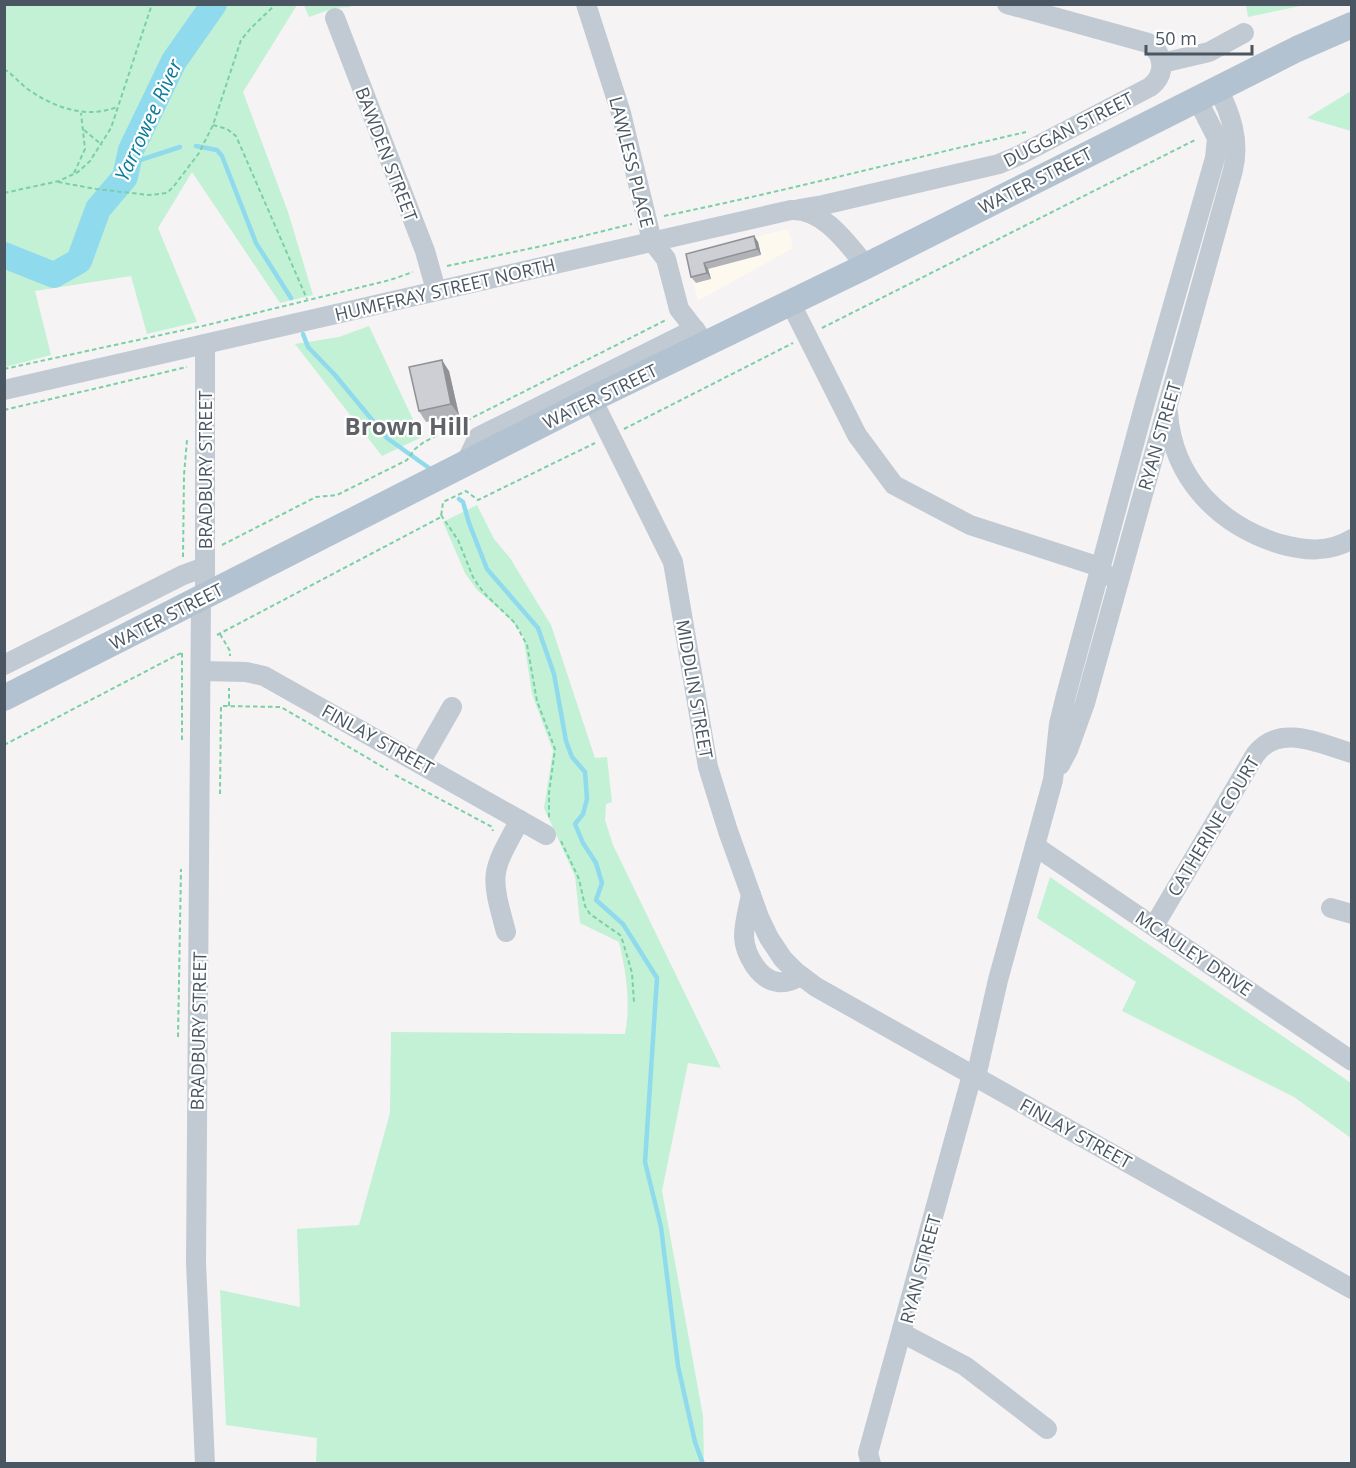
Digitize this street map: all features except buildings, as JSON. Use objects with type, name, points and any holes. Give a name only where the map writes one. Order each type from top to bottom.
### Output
[{"type":"main road","name":"WATER STREET","points":[[5,696],[592,399],[700,336],[790,302],[866,266],[1297,49],[1352,25]]},
{"type":"street","name":"LAWLESS PLACE","points":[[586,4],[621,112],[652,241],[666,259],[679,309],[700,336]]},
{"type":"street","points":[[1007,4],[1148,43],[1158,52],[1162,63],[1209,52],[1244,33]]},
{"type":"street","name":"BAWDEN STREET","points":[[335,18],[425,251],[436,290]]},
{"type":"street","name":"DUGGAN STREET","points":[[791,210],[989,167],[1008,160],[1150,87],[1159,78],[1162,63]]},
{"type":"street","name":"RYAN STREET","points":[[1071,714],[1119,579],[1234,164],[1236,148],[1229,111],[1207,94]]},
{"type":"street","name":"RYAN STREET","points":[[871,1464],[868,1452],[974,1076],[1053,780],[1068,750],[1071,714],[1100,567],[1215,158],[1217,138],[1207,94]]},
{"type":"street","name":"HUMFFRAY STREET NORTH","points":[[4,390],[791,210],[804,210],[819,218],[838,234],[866,266]]},
{"type":"street","points":[[790,302],[857,435],[894,485],[970,525],[1100,567],[1104,574],[1119,579]]},
{"type":"street","points":[[465,464],[478,437],[700,336]]},
{"type":"street","name":"BRADBURY STREET","points":[[205,1464],[196,1263],[206,344]]},
{"type":"street","name":"MIDDLIN STREET","points":[[592,399],[673,562],[706,759],[728,831],[765,930],[783,960],[800,976]]},
{"type":"street","points":[[1169,401],[1168,420],[1173,439],[1192,483]]},
{"type":"street","points":[[1146,481],[1154,475],[1167,471],[1181,474],[1228,520],[1247,531],[1298,549],[1316,550],[1338,546],[1352,539]]},
{"type":"street","name":"WATER STREET","points":[[4,665],[183,575],[205,560]]},
{"type":"street","name":"FINLAY STREET","points":[[201,671],[246,672],[264,676],[553,837]]},
{"type":"street","points":[[420,763],[452,706]]},
{"type":"street","name":"CATHERINE COURT","points":[[1154,926],[1255,755],[1262,747],[1272,739],[1289,736],[1352,753]]},
{"type":"street","points":[[506,932],[494,879],[497,863],[520,820]]},
{"type":"street","name":"MCAULEY DRIVE","points":[[1035,846],[1352,1061]]},
{"type":"street","name":"FINLAY STREET","points":[[800,976],[1351,1288]]},
{"type":"street","points":[[902,1333],[965,1365],[1047,1429]]},
{"type":"path","points":[[4,193],[58,182],[74,174],[90,161],[111,128],[152,4]]},
{"type":"path","points":[[58,182],[149,195],[167,193],[199,153],[213,125],[242,40],[276,4]]},
{"type":"path","points":[[4,69],[36,94],[54,104],[81,113],[102,113],[118,107]]},
{"type":"path","points":[[74,174],[85,149],[81,113]]},
{"type":"path","points":[[213,125],[227,129],[236,136],[307,299]]},
{"type":"path","points":[[84,130],[102,145]]},
{"type":"path","points":[[4,369],[207,325],[398,278],[437,265],[447,266],[542,246],[1028,131]]},
{"type":"path","points":[[4,745],[441,517],[443,502],[466,491],[478,500],[610,436],[1197,138]]},
{"type":"path","points":[[205,560],[316,496],[338,495],[407,460],[424,442],[682,312]]},
{"type":"path","points":[[4,410],[189,367]]},
{"type":"path","points":[[183,575],[184,475],[187,435]]},
{"type":"path","points":[[441,515],[458,540],[473,577],[486,596],[515,623],[527,645],[537,701],[555,749],[549,793],[550,827],[553,837],[579,879],[585,906],[590,914],[620,935],[624,942],[632,973],[634,1002]]},
{"type":"path","points":[[182,653],[182,753]]},
{"type":"path","points":[[220,794],[221,706],[281,707],[388,770]]},
{"type":"path","points":[[395,775],[492,827],[495,836],[493,839],[506,846]]},
{"type":"path","points":[[178,1037],[181,864]]},
{"type":"shaded area","points":[[788,229],[793,248],[698,301],[686,253]]},
{"type":"green space","points":[[304,4],[351,5],[309,17]]},
{"type":"green space","points":[[1246,4],[1305,5],[1248,17]]},
{"type":"green space","points":[[4,5],[297,5],[243,92],[288,212],[313,295],[280,303],[192,172],[158,228],[197,322],[147,334],[131,276],[35,291],[51,355],[5,367]]},
{"type":"green space","points":[[1351,91],[1351,131],[1307,118]]},
{"type":"green space","points":[[369,326],[417,428],[424,436],[382,456],[295,344],[339,337]]},
{"type":"green space","points":[[477,505],[494,539],[510,558],[551,625],[595,758],[607,757],[612,802],[606,804],[605,820],[613,845],[721,1068],[688,1063],[662,1191],[703,1416],[704,1463],[316,1463],[317,1438],[226,1425],[220,1290],[300,1307],[297,1229],[359,1225],[390,1113],[391,1032],[625,1034],[628,1011],[627,988],[619,942],[580,923],[575,876],[544,808],[553,751],[532,694],[523,634],[507,616],[477,590],[465,573],[443,522]]},
{"type":"green space","points":[[1050,877],[1351,1083],[1351,1138],[1294,1097],[1122,1011],[1136,982],[1037,918]]},
{"type":"waterway","name":"Yarrowee River","points":[[4,255],[54,275],[79,261],[98,209],[125,177],[131,150],[174,61],[214,4]]},
{"type":"waterway","points":[[196,146],[217,150],[222,156],[256,243],[291,298]]},
{"type":"waterway","points":[[128,164],[180,147]]},
{"type":"waterway","points":[[303,334],[308,347],[335,375],[387,438],[429,468]]},
{"type":"waterway","points":[[459,499],[463,502],[487,569],[538,628],[554,674],[566,741],[572,757],[585,772],[587,799],[583,814],[575,824],[583,843],[596,863],[602,883],[596,900],[623,924],[657,978],[645,1162],[661,1227],[678,1366],[695,1442],[703,1464]]},
{"type":"district","name":"Brown Hill","points":[[407,425]]}]
